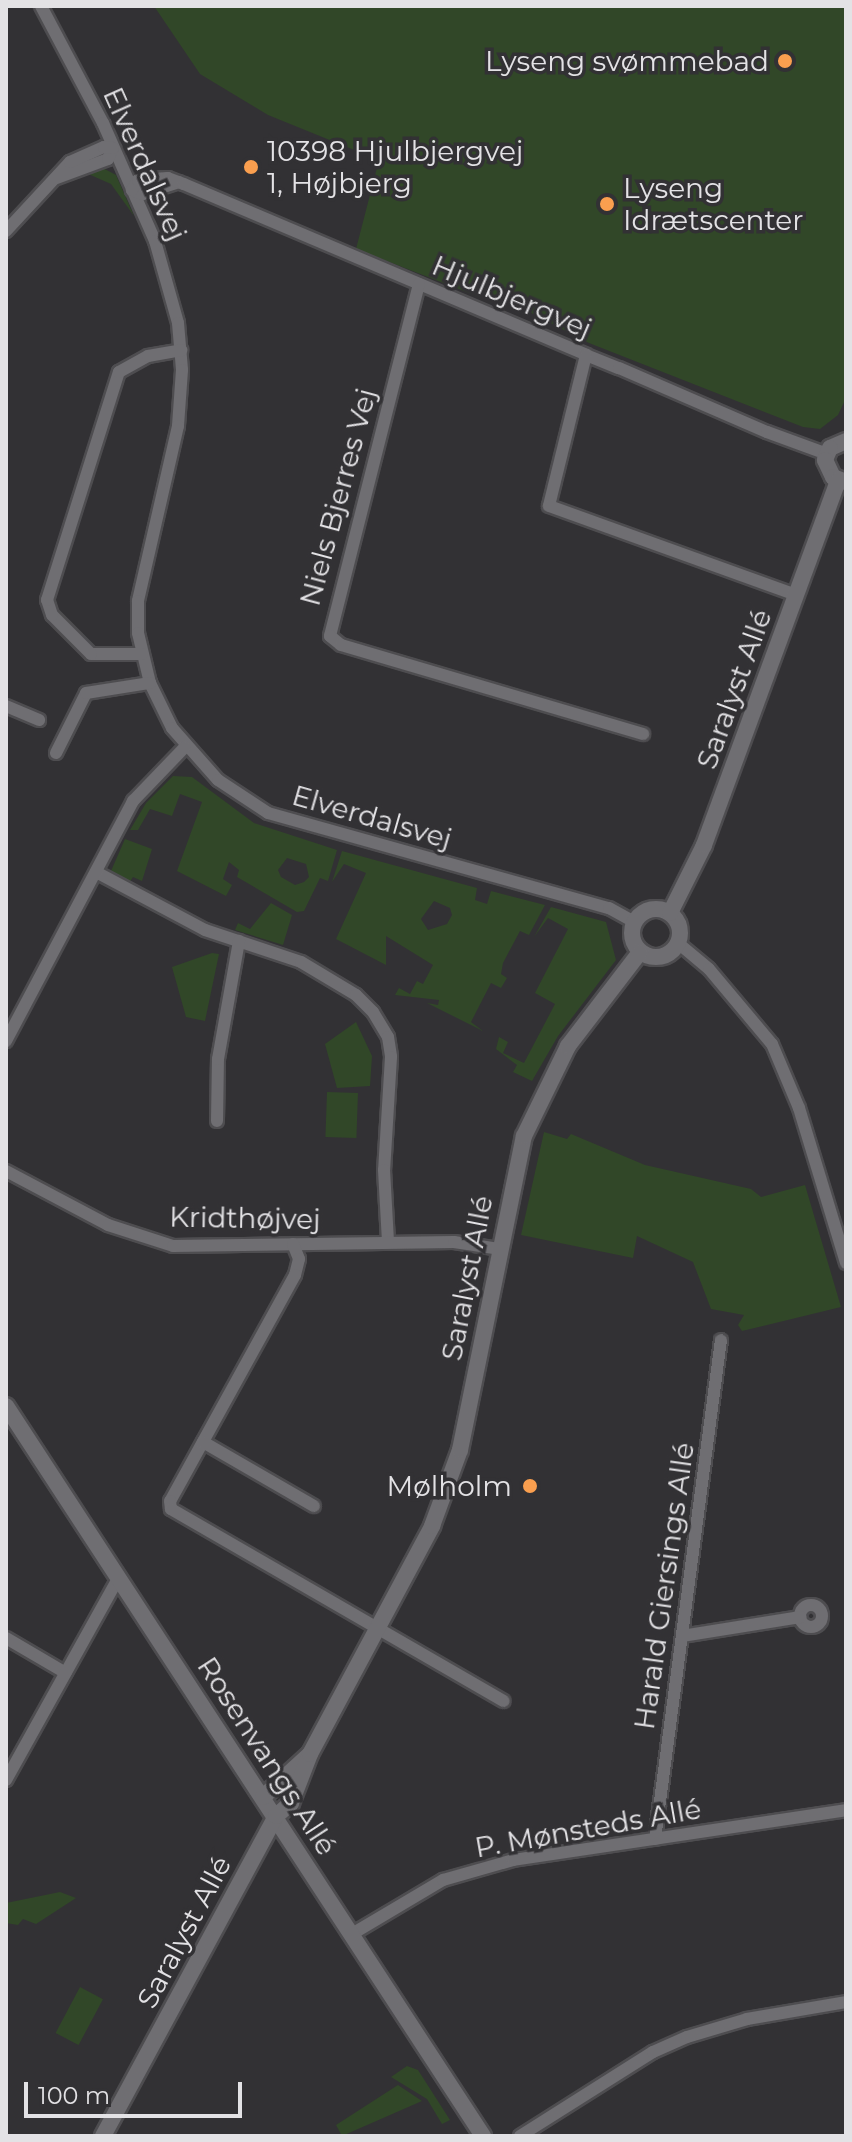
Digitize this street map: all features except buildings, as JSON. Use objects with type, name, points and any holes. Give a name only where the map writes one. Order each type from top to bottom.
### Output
[{"type":"street","name":"Elverdalsvej","points":[[41,6],[113,148],[163,263],[181,350],[178,426],[141,570],[142,654],[150,683],[185,747],[218,780],[268,813],[609,908],[634,922]]},
{"type":"street","points":[[6,231],[70,162],[104,147],[113,148]]},
{"type":"street","name":"Hjulbjergvej","points":[[132,190],[143,194],[179,182],[827,454]]},
{"type":"street","name":"Niels Bjerres Vej","points":[[419,284],[330,636],[341,645],[643,734]]},
{"type":"street","points":[[142,654],[91,654],[52,615],[47,600],[119,372],[140,359],[181,350]]},
{"type":"street","points":[[586,355],[549,506],[796,595]]},
{"type":"street","points":[[842,481],[828,472],[827,454],[846,441]]},
{"type":"street","name":"Saralyst Allé","points":[[670,913],[704,845],[796,595],[842,481]]},
{"type":"street","points":[[56,753],[86,693],[150,683]]},
{"type":"street","points":[[6,706],[39,720]]},
{"type":"street","points":[[6,1041],[133,801],[185,747]]},
{"type":"street","points":[[96,872],[177,917],[301,962],[356,995],[381,1023],[391,1057],[384,1170],[388,1242]]},
{"type":"street","points":[[654,908],[670,913],[679,927],[678,943],[657,957],[640,952],[631,934],[634,922],[654,908]]},
{"type":"street","points":[[217,1121],[218,1059],[239,941]]},
{"type":"street","points":[[678,943],[709,969],[772,1044],[799,1108],[846,1263]]},
{"type":"street","name":"Saralyst Allé","points":[[103,2136],[276,1816],[291,1803],[310,1754],[432,1526],[455,1467],[524,1136],[542,1093],[568,1046],[640,952]]},
{"type":"street","name":"Kridthøjvej","points":[[6,1171],[108,1225],[152,1241],[197,1247],[454,1242],[500,1249]]},
{"type":"street","points":[[293,1244],[299,1259],[295,1275],[170,1501],[176,1515],[503,1701]]},
{"type":"street","name":"Harald Giersings Allé","points":[[655,1839],[721,1340]]},
{"type":"street","name":"Rosenvangs Allé","points":[[6,1406],[483,2136]]},
{"type":"street","points":[[203,1442],[314,1506]]},
{"type":"street","points":[[6,1780],[10,1765],[119,1577]]},
{"type":"street","points":[[682,1636],[800,1617]]},
{"type":"street","points":[[6,1638],[66,1673]]},
{"type":"street","name":"Saralyst Allé","points":[[263,1797],[310,1754]]},
{"type":"street","name":"P. Mønsteds Allé","points":[[352,1934],[413,1895],[465,1873],[513,1860],[846,1810]]},
{"type":"street","points":[[520,2136],[687,2037],[747,2019],[846,2002]]},
{"type":"green space","name":"Lyseng Idrætscenter","points":[[154,6],[846,6],[846,398],[838,415],[820,429],[803,427],[589,343],[514,304],[482,298],[356,249],[379,160],[268,115],[200,74]]},
{"type":"green space","points":[[101,167],[116,175],[134,216],[111,184],[86,173]]},
{"type":"green space","points":[[173,776],[192,777],[254,823],[337,850],[328,881],[320,878],[304,911],[297,912],[237,877],[239,870],[229,862],[223,879],[232,885],[226,896],[177,871],[202,802],[180,794],[172,816],[150,809],[138,830],[130,830],[146,803]],"holes":[[[287,858],[306,864],[309,877],[295,885],[281,877],[278,870]]]},
{"type":"green space","points":[[125,839],[152,849],[142,881],[133,877],[129,883],[111,871]]},
{"type":"green space","points":[[342,851],[477,888],[475,900],[487,904],[491,891],[545,905],[529,935],[520,931],[503,963],[501,974],[507,978],[501,988],[491,983],[471,1022],[483,1031],[427,1003],[438,1005],[439,1000],[395,995],[399,988],[410,994],[417,981],[423,984],[433,965],[386,936],[386,965],[336,939],[366,873],[344,864],[332,882]],"holes":[[[434,901],[450,908],[452,915],[447,924],[428,930],[421,919]]]},
{"type":"green space","points":[[271,903],[292,915],[283,945],[235,930],[238,923],[250,929]]},
{"type":"green space","points":[[551,907],[606,922],[616,960],[558,1036],[532,1081],[513,1072],[517,1065],[496,1049],[499,1037],[508,1042],[503,1053],[524,1063],[555,1004],[535,993],[568,929],[548,918],[534,937]]},
{"type":"green space","points":[[212,953],[219,954],[205,1021],[186,1017],[172,967]]},
{"type":"green space","points":[[356,1022],[372,1056],[370,1086],[337,1088],[325,1044]]},
{"type":"green space","points":[[327,1092],[358,1093],[356,1138],[325,1137]]},
{"type":"green space","points":[[544,1132],[567,1139],[571,1134],[645,1165],[751,1189],[761,1197],[805,1185],[841,1307],[742,1331],[738,1325],[744,1315],[711,1309],[693,1262],[637,1236],[633,1258],[521,1235]]},
{"type":"green space","points":[[60,1892],[76,1898],[36,1924],[23,1919],[18,1925],[6,1923],[6,1903]]},
{"type":"green space","points":[[80,1987],[103,1999],[79,2045],[56,2033]]},
{"type":"green space","points":[[407,2066],[418,2070],[450,2120],[442,2124],[427,2099],[391,2077]]},
{"type":"green space","points":[[398,2085],[422,2101],[342,2136],[336,2125]]},
{"type":"place","name":"Lyseng svømmebad","points":[[785,61]]},
{"type":"place","name":"10398 Hjulbjergvej 1, Højbjerg","points":[[251,167]]},
{"type":"place","name":"Lyseng Idrætscenter","points":[[607,204]]},
{"type":"place","name":"Mølholm","points":[[530,1486]]}]
